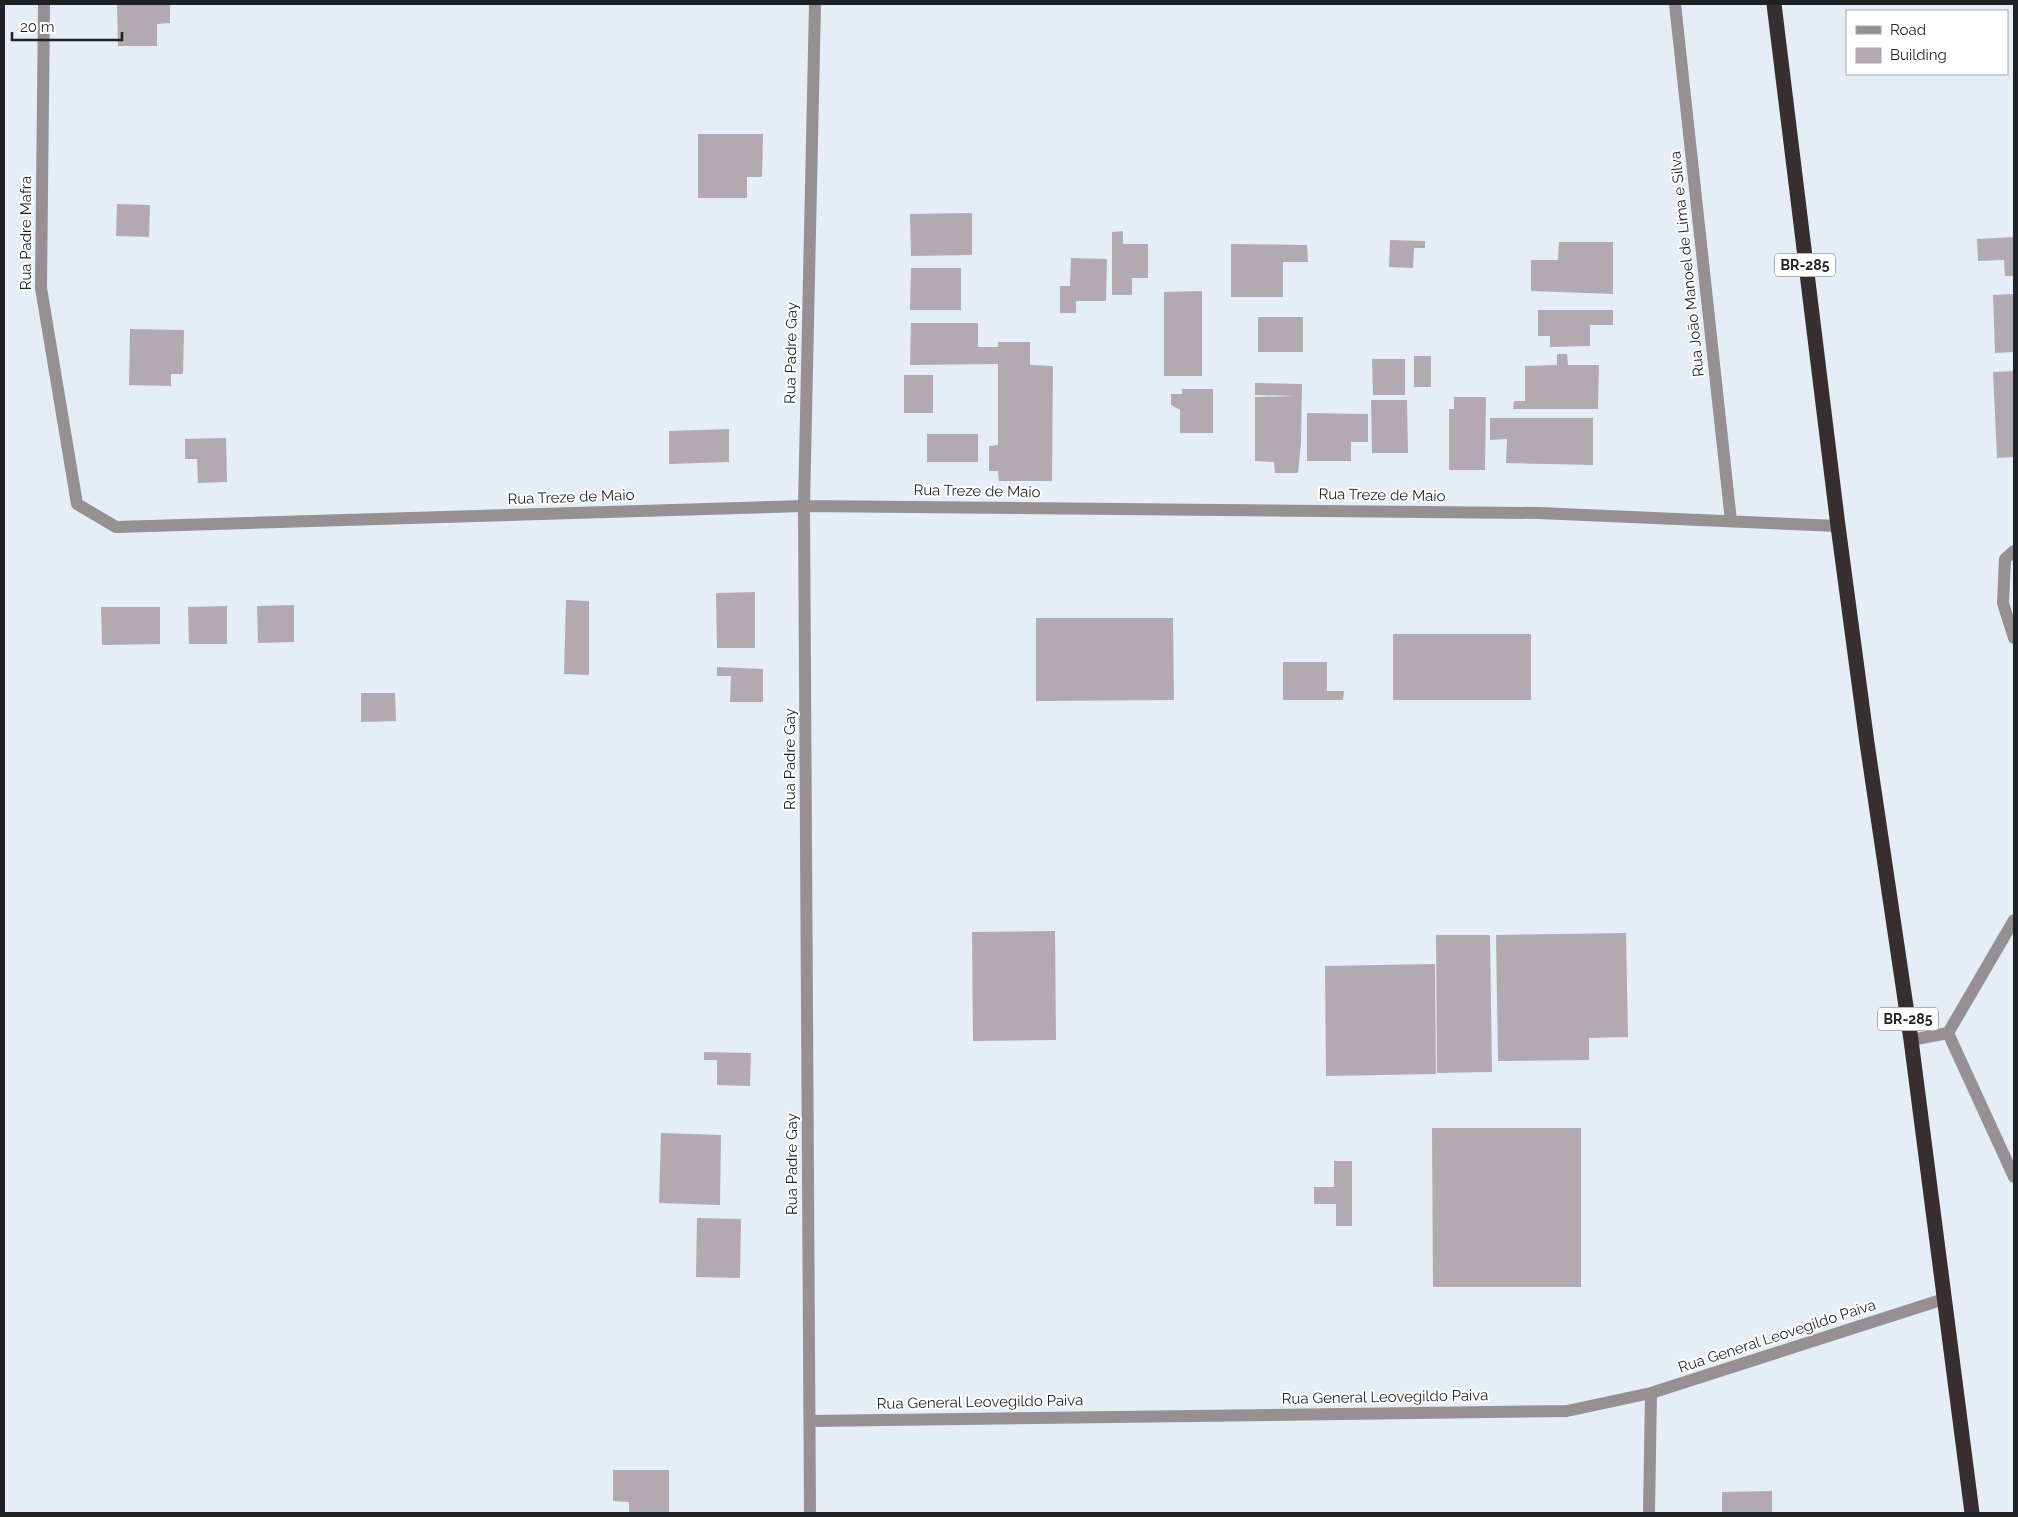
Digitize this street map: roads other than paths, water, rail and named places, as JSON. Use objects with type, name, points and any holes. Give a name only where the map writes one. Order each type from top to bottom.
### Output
[{"type":"highway","name":"BR-285","points":[[1774,4],[1838,526],[1867,743],[1911,1040],[1972,1513]]},
{"type":"street","name":"Rua Padre Mafra","points":[[44,4],[41,288],[77,504],[116,527]]},
{"type":"street","name":"Rua Padre Gay","points":[[810,1513],[804,506],[815,4]]},
{"type":"street","name":"Rua João Manoel de Lima e Silva","points":[[1675,4],[1731,521]]},
{"type":"street","name":"Rua Treze de Maio","points":[[116,527],[804,506],[1539,513],[1838,526]]},
{"type":"street","points":[[2014,551],[2005,559],[2003,603],[2014,638]]},
{"type":"street","points":[[1911,1040],[1948,1033],[2014,920]]},
{"type":"street","points":[[1948,1033],[2014,1177]]},
{"type":"street","name":"Rua General Leovegildo Paiva","points":[[810,1420],[1567,1411],[1651,1393],[1944,1299]]},
{"type":"street","points":[[1649,1513],[1651,1393]]}]
